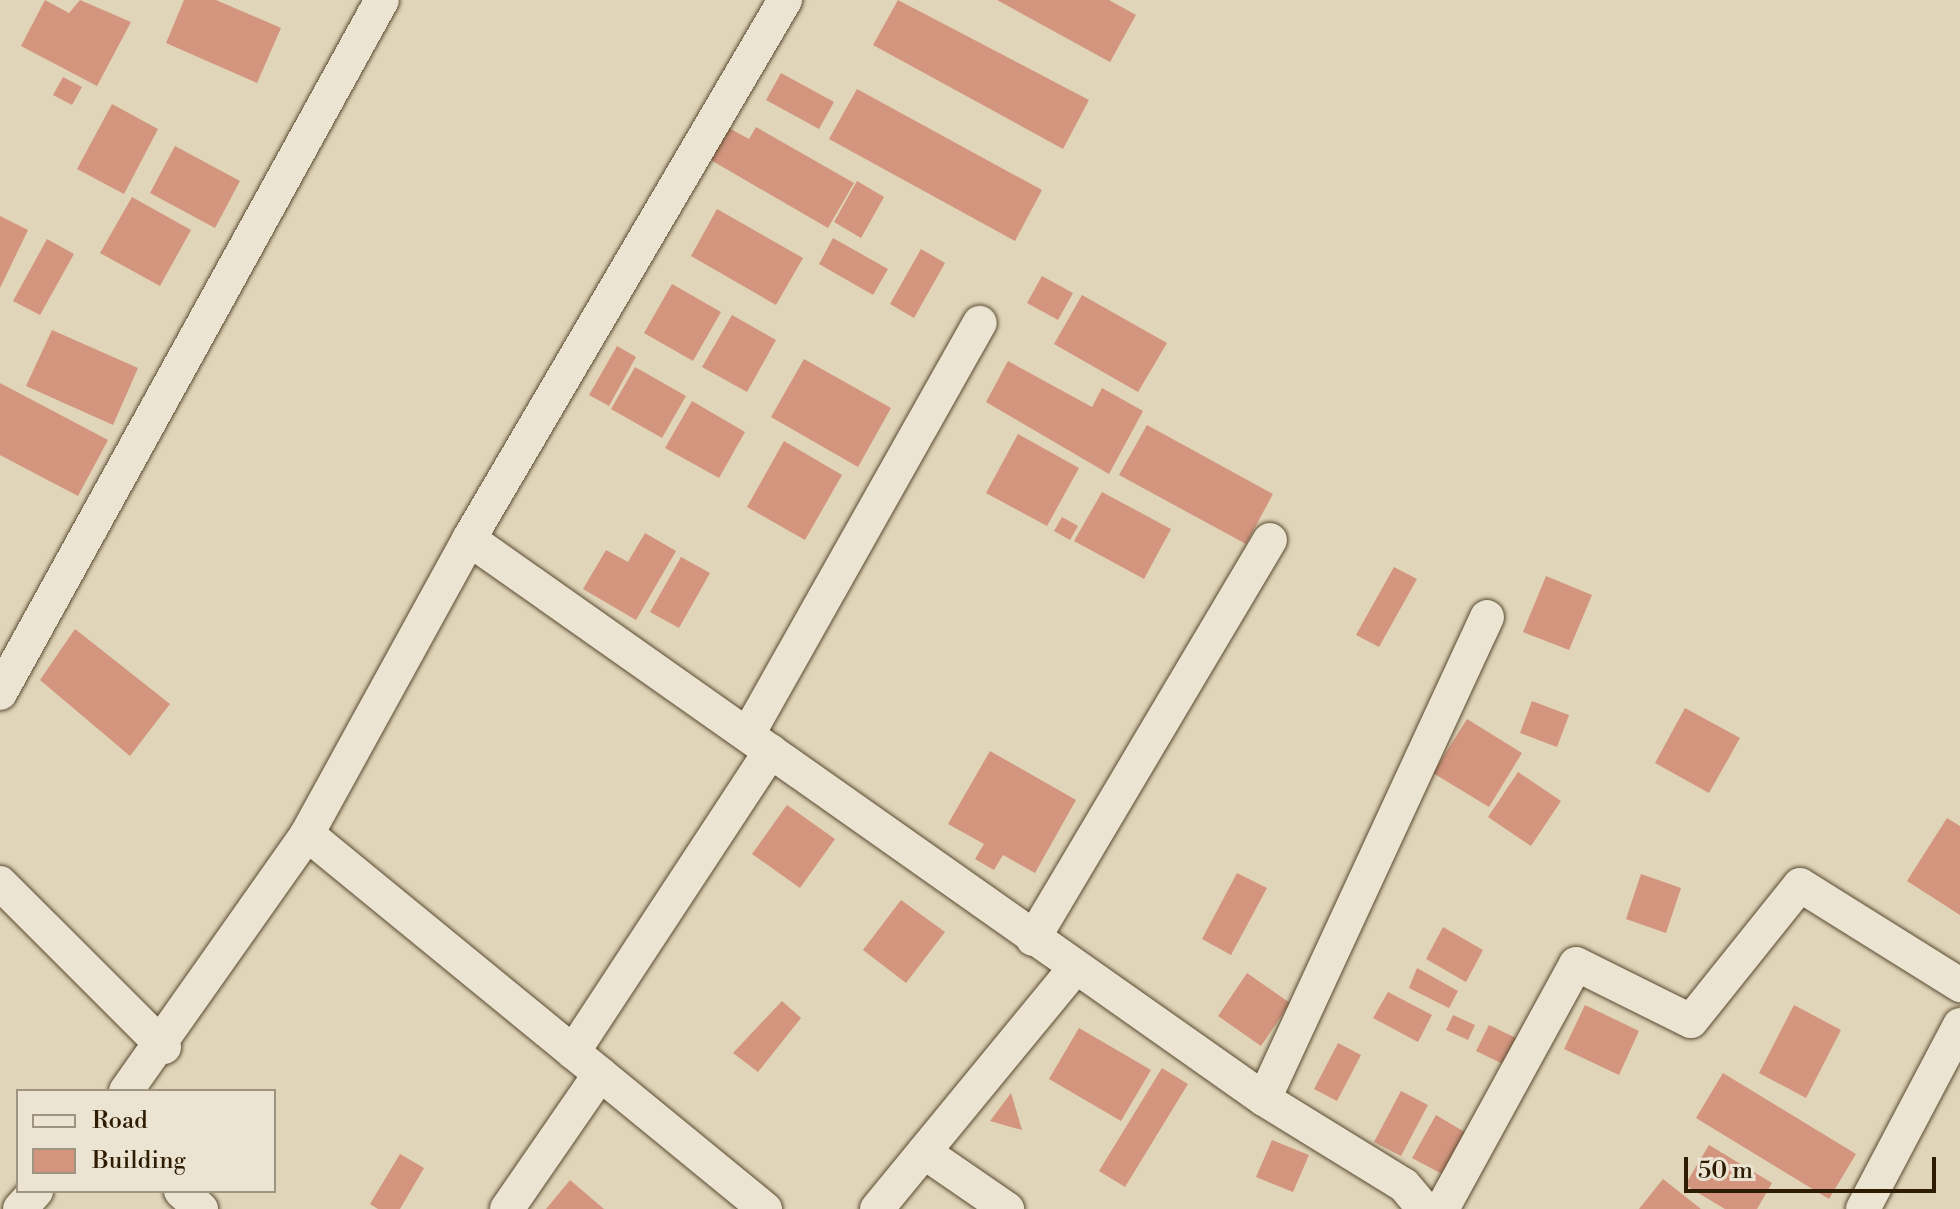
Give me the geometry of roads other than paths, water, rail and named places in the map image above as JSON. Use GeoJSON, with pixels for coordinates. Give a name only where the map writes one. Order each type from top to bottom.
{"type":"FeatureCollection","features":[{"type":"Feature","properties":{"kind":"street"},"geometry":{"type":"LineString","coordinates":[[0,693],[382,0]]}},
{"type":"Feature","properties":{"kind":"street"},"geometry":{"type":"LineString","coordinates":[[128,1089],[164,1047],[307,834],[469,539],[785,0]]}},
{"type":"Feature","properties":{"kind":"street"},"geometry":{"type":"LineString","coordinates":[[573,1052],[759,742],[980,323]]}},
{"type":"Feature","properties":{"kind":"street"},"geometry":{"type":"LineString","coordinates":[[469,539],[1264,1099],[1404,1185],[1424,1209]]}},
{"type":"Feature","properties":{"kind":"street"},"geometry":{"type":"LineString","coordinates":[[1033,939],[1270,540]]}},
{"type":"Feature","properties":{"kind":"street"},"geometry":{"type":"LineString","coordinates":[[1264,1099],[1487,617]]}},
{"type":"Feature","properties":{"kind":"street"},"geometry":{"type":"LineString","coordinates":[[307,834],[765,1209]]}},
{"type":"Feature","properties":{"kind":"street"},"geometry":{"type":"LineString","coordinates":[[0,883],[164,1047]]}},
{"type":"Feature","properties":{"kind":"street"},"geometry":{"type":"LineString","coordinates":[[1442,1209],[1576,964],[1691,1021],[1800,885],[1960,985]]}},
{"type":"Feature","properties":{"kind":"street"},"geometry":{"type":"LineString","coordinates":[[877,1209],[1076,967]]}},
{"type":"Feature","properties":{"kind":"street"},"geometry":{"type":"LineString","coordinates":[[1863,1209],[1960,1025]]}},
{"type":"Feature","properties":{"kind":"street"},"geometry":{"type":"LineString","coordinates":[[507,1209],[600,1074]]}},
{"type":"Feature","properties":{"kind":"street"},"geometry":{"type":"LineString","coordinates":[[924,1152],[1007,1209]]}},
{"type":"Feature","properties":{"kind":"street"},"geometry":{"type":"LineString","coordinates":[[20,1209],[34,1193]]}},
{"type":"Feature","properties":{"kind":"street"},"geometry":{"type":"LineString","coordinates":[[183,1193],[201,1209]]}}]}
